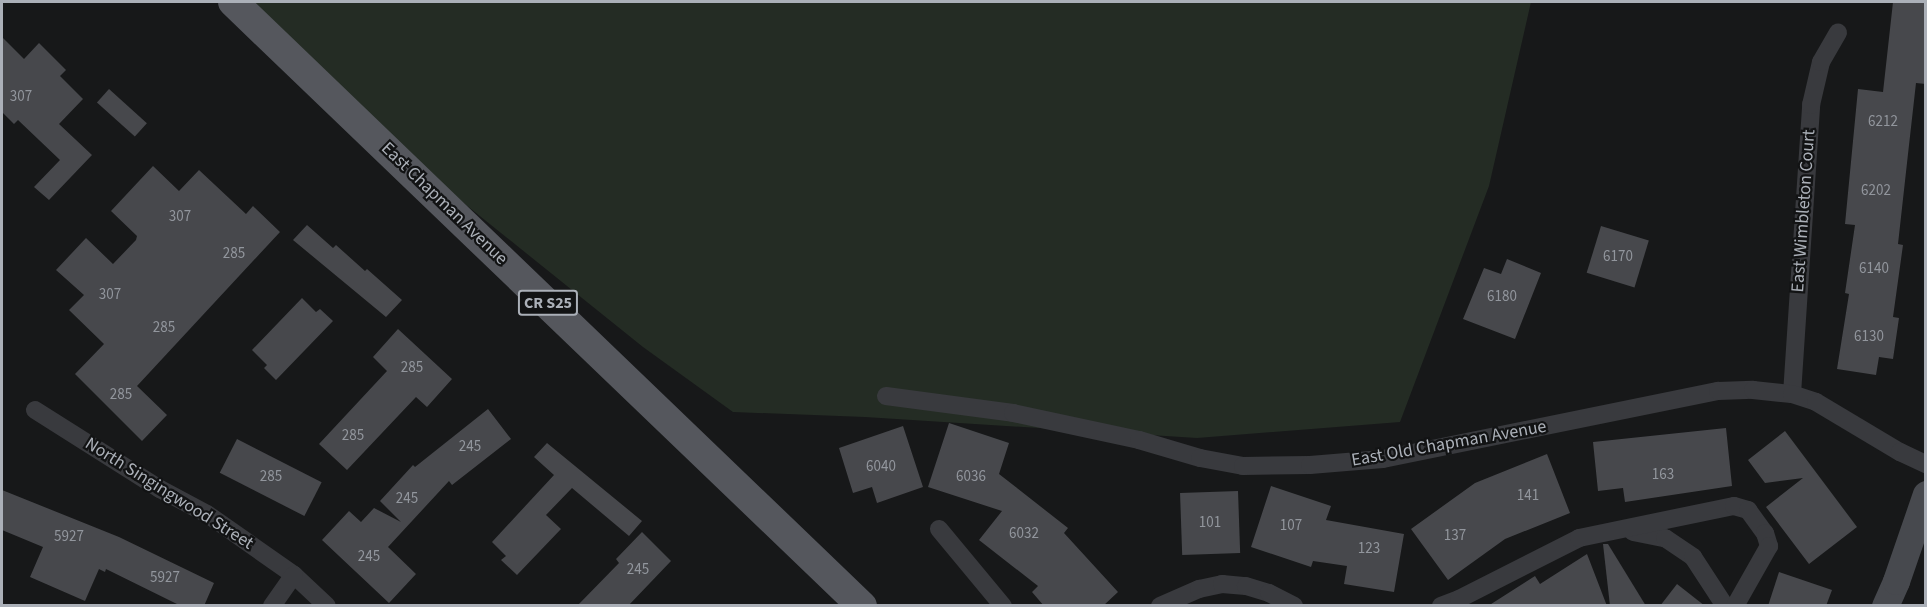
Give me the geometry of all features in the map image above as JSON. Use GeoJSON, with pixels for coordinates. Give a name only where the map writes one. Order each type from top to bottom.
{"type":"FeatureCollection","features":[{"type":"Feature","properties":{"kind":"main road","name":"East Chapman Avenue"},"geometry":{"type":"LineString","coordinates":[[233,2],[862,606]]}},
{"type":"Feature","properties":{"kind":"street","name":"East Wimbleton Court"},"geometry":{"type":"LineString","coordinates":[[1792,394],[1811,105],[1821,62],[1838,33]]}},
{"type":"Feature","properties":{"kind":"street","name":"East Old Chapman Avenue"},"geometry":{"type":"LineString","coordinates":[[886,396],[1013,413],[1139,440],[1200,458],[1254,466],[1310,465],[1383,459],[1718,392],[1753,390],[1792,394],[1816,402],[1900,452],[1926,464]]}},
{"type":"Feature","properties":{"kind":"street","name":"North Singingwood Street"},"geometry":{"type":"LineString","coordinates":[[35,410],[160,489],[207,514],[294,575],[327,606]]}},
{"type":"Feature","properties":{"kind":"street"},"geometry":{"type":"LineString","coordinates":[[1885,606],[1926,494]]}},
{"type":"Feature","properties":{"kind":"street"},"geometry":{"type":"LineString","coordinates":[[1440,606],[1459,599],[1580,538],[1734,506],[1748,510],[1765,533],[1768,546],[1765,556],[1735,606]]}},
{"type":"Feature","properties":{"kind":"street"},"geometry":{"type":"LineString","coordinates":[[939,529],[1003,606]]}},
{"type":"Feature","properties":{"kind":"street"},"geometry":{"type":"LineString","coordinates":[[1625,530],[1665,538],[1693,557],[1725,606]]}},
{"type":"Feature","properties":{"kind":"street"},"geometry":{"type":"LineString","coordinates":[[272,606],[294,575]]}},
{"type":"Feature","properties":{"kind":"street"},"geometry":{"type":"LineString","coordinates":[[1160,606],[1199,589],[1222,584],[1246,586],[1269,593],[1294,606]]}},
{"type":"Feature","properties":{"kind":"shaded area"},"geometry":{"type":"Polygon","coordinates":[[[225,2],[1531,2],[1489,186],[1400,422],[1197,438],[865,417],[733,412],[643,347],[303,74],[225,2]]]}},
{"type":"Feature","properties":{"kind":"building"},"geometry":{"type":"Polygon","coordinates":[[[1893,2],[1926,2],[1926,84],[1916,83],[1898,244],[1903,245],[1893,317],[1899,318],[1893,359],[1879,357],[1876,375],[1837,369],[1849,294],[1845,293],[1855,225],[1845,224],[1858,89],[1883,92],[1893,2]]]}},
{"type":"Feature","properties":{"kind":"building"},"geometry":{"type":"Polygon","coordinates":[[[2,37],[24,59],[39,43],[66,70],[60,76],[83,99],[59,124],[92,155],[49,200],[34,187],[60,160],[18,120],[14,124],[2,112],[2,37]]]}},
{"type":"Feature","properties":{"kind":"building"},"geometry":{"type":"Polygon","coordinates":[[[109,89],[147,123],[135,137],[97,102],[109,89]]]}},
{"type":"Feature","properties":{"kind":"building"},"geometry":{"type":"Polygon","coordinates":[[[153,166],[179,191],[199,170],[246,214],[253,206],[280,232],[137,386],[167,415],[142,441],[75,374],[104,344],[69,310],[84,295],[56,270],[86,238],[113,264],[136,240],[137,236],[111,211],[153,166]]]}},
{"type":"Feature","properties":{"kind":"building"},"geometry":{"type":"Polygon","coordinates":[[[307,225],[333,248],[336,245],[365,271],[367,269],[402,300],[386,317],[293,240],[307,225]]]}},
{"type":"Feature","properties":{"kind":"building"},"geometry":{"type":"Polygon","coordinates":[[[1601,226],[1649,241],[1634,287],[1587,273],[1601,226]]]}},
{"type":"Feature","properties":{"kind":"building"},"geometry":{"type":"Polygon","coordinates":[[[1507,259],[1541,273],[1515,339],[1463,319],[1484,268],[1501,274],[1507,259]]]}},
{"type":"Feature","properties":{"kind":"building"},"geometry":{"type":"Polygon","coordinates":[[[302,298],[316,312],[320,309],[333,321],[276,380],[264,368],[267,365],[252,350],[302,298]]]}},
{"type":"Feature","properties":{"kind":"building"},"geometry":{"type":"Polygon","coordinates":[[[398,329],[452,379],[427,407],[416,397],[347,470],[319,444],[387,371],[373,357],[398,329]]]}},
{"type":"Feature","properties":{"kind":"building"},"geometry":{"type":"Polygon","coordinates":[[[488,409],[511,439],[452,485],[449,481],[388,547],[416,574],[389,603],[322,540],[349,511],[361,522],[374,508],[401,522],[380,501],[413,465],[415,467],[488,409]]]}},
{"type":"Feature","properties":{"kind":"building"},"geometry":{"type":"Polygon","coordinates":[[[949,423],[1009,443],[999,474],[1068,528],[1064,533],[1118,592],[1103,606],[1044,606],[1032,592],[1038,586],[979,540],[1002,511],[928,487],[949,423]]]}},
{"type":"Feature","properties":{"kind":"building"},"geometry":{"type":"Polygon","coordinates":[[[903,426],[923,487],[877,503],[872,487],[853,493],[839,448],[903,426]]]}},
{"type":"Feature","properties":{"kind":"building"},"geometry":{"type":"Polygon","coordinates":[[[1726,428],[1732,486],[1625,502],[1623,488],[1598,491],[1593,442],[1726,428]]]}},
{"type":"Feature","properties":{"kind":"building"},"geometry":{"type":"Polygon","coordinates":[[[1785,431],[1857,527],[1809,564],[1766,507],[1803,478],[1765,483],[1748,460],[1785,431]]]}},
{"type":"Feature","properties":{"kind":"building"},"geometry":{"type":"Polygon","coordinates":[[[237,439],[322,482],[304,516],[220,473],[237,439]]]}},
{"type":"Feature","properties":{"kind":"building"},"geometry":{"type":"Polygon","coordinates":[[[547,443],[642,521],[629,536],[572,488],[546,515],[561,529],[517,575],[501,560],[506,556],[492,542],[554,475],[534,457],[547,443]]]}},
{"type":"Feature","properties":{"kind":"building"},"geometry":{"type":"Polygon","coordinates":[[[1547,454],[1570,513],[1505,539],[1448,580],[1411,529],[1475,483],[1547,454]]]}},
{"type":"Feature","properties":{"kind":"building"},"geometry":{"type":"Polygon","coordinates":[[[1271,486],[1331,506],[1326,520],[1404,534],[1394,592],[1344,584],[1347,566],[1313,561],[1311,567],[1251,547],[1271,486]]]}},
{"type":"Feature","properties":{"kind":"building"},"geometry":{"type":"Polygon","coordinates":[[[2,490],[119,537],[214,583],[204,606],[181,606],[106,569],[105,572],[99,569],[85,601],[30,577],[43,547],[2,530],[2,490]]]}},
{"type":"Feature","properties":{"kind":"building"},"geometry":{"type":"Polygon","coordinates":[[[1238,491],[1240,553],[1182,555],[1180,493],[1238,491]]]}},
{"type":"Feature","properties":{"kind":"building"},"geometry":{"type":"Polygon","coordinates":[[[642,532],[671,561],[628,606],[577,606],[619,563],[616,559],[642,532]]]}},
{"type":"Feature","properties":{"kind":"building"},"geometry":{"type":"Polygon","coordinates":[[[1603,544],[1608,544],[1646,606],[1610,606],[1603,544]]]}},
{"type":"Feature","properties":{"kind":"building"},"geometry":{"type":"Polygon","coordinates":[[[1587,554],[1607,606],[1488,606],[1535,576],[1540,584],[1587,554]]]}},
{"type":"Feature","properties":{"kind":"building"},"geometry":{"type":"Polygon","coordinates":[[[1779,572],[1832,590],[1826,606],[1768,606],[1779,572]]]}},
{"type":"Feature","properties":{"kind":"building"},"geometry":{"type":"Polygon","coordinates":[[[1677,584],[1705,606],[1660,606],[1677,584]]]}}]}
